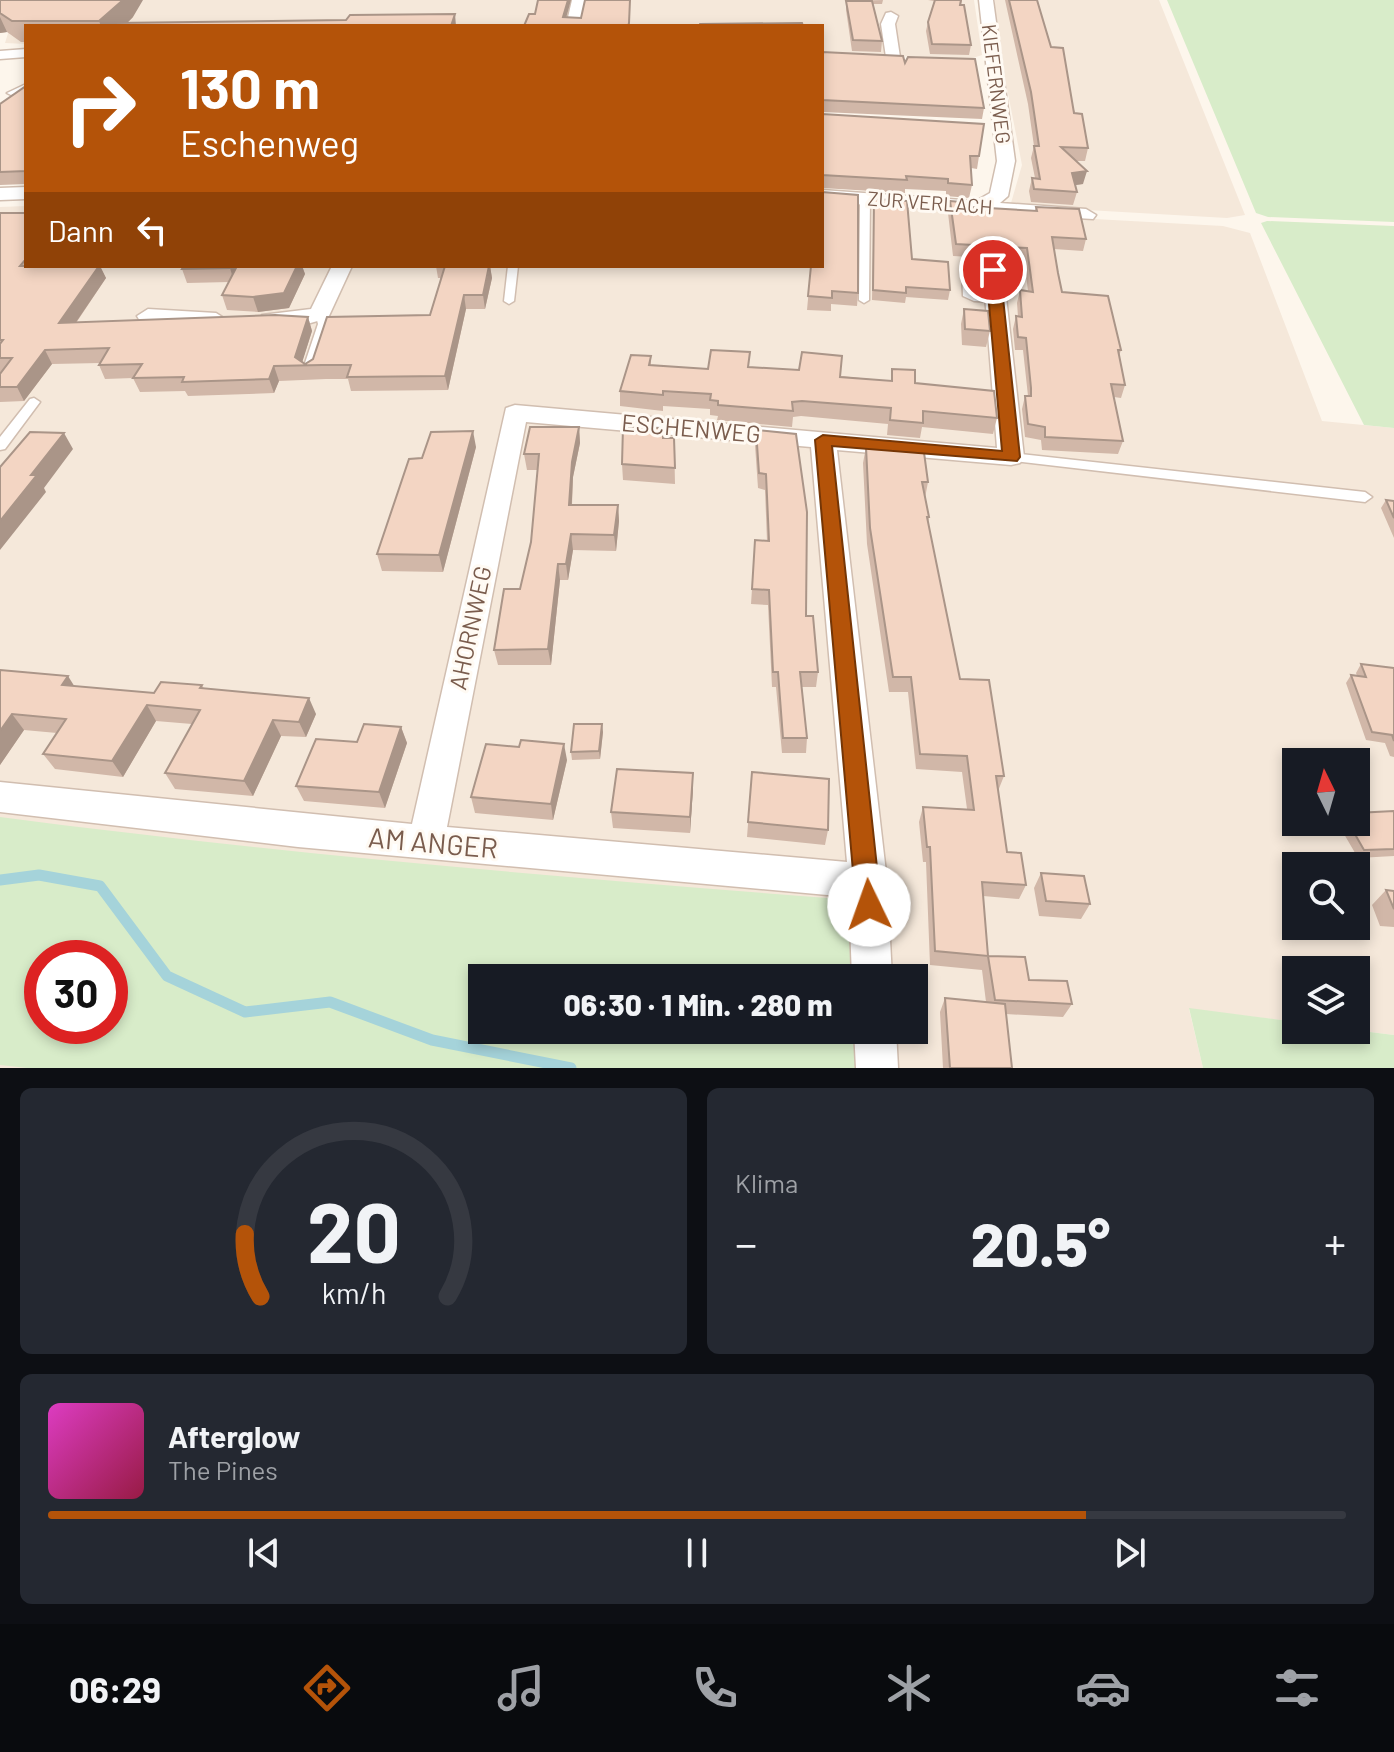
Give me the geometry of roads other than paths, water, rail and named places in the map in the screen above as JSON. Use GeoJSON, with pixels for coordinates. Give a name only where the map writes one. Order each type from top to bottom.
{"type":"FeatureCollection","features":[{"type":"Feature","properties":{"kind":"street"},"geometry":{"type":"LineString","coordinates":[[573,24],[579,0]]}},
{"type":"Feature","properties":{"kind":"street","name":"KIEFERNWEG"},"geometry":{"type":"LineString","coordinates":[[983,205],[999,196],[1006,161],[993,128],[985,63],[986,0]]}},
{"type":"Feature","properties":{"kind":"street"},"geometry":{"type":"LineString","coordinates":[[891,16],[888,24],[893,58]]}},
{"type":"Feature","properties":{"kind":"street"},"geometry":{"type":"LineString","coordinates":[[0,55],[24,53]]}},
{"type":"Feature","properties":{"kind":"street"},"geometry":{"type":"LineString","coordinates":[[0,194],[24,193]]}},
{"type":"Feature","properties":{"kind":"street","name":"ZUR VERLACH"},"geometry":{"type":"LineString","coordinates":[[824,196],[983,205],[1086,215]]}},
{"type":"Feature","properties":{"kind":"street"},"geometry":{"type":"LineString","coordinates":[[148,316],[198,320],[300,319],[320,313],[341,268]]}},
{"type":"Feature","properties":{"kind":"street"},"geometry":{"type":"LineString","coordinates":[[993,270],[1011,457]]}},
{"type":"Feature","properties":{"kind":"street","name":"ESCHENWEG"},"geometry":{"type":"LineString","coordinates":[[515,413],[1011,457]]}},
{"type":"Feature","properties":{"kind":"street","name":"AHORNWEG"},"geometry":{"type":"LineString","coordinates":[[426,843],[515,413]]}},
{"type":"Feature","properties":{"kind":"street"},"geometry":{"type":"LineString","coordinates":[[823,440],[868,881],[871,964]]}},
{"type":"Feature","properties":{"kind":"street","name":"AM ANGER"},"geometry":{"type":"LineString","coordinates":[[0,797],[298,831],[868,881]]}},
{"type":"Feature","properties":{"kind":"street"},"geometry":{"type":"LineString","coordinates":[[876,1044],[877,1068]]}},
{"type":"Feature","properties":{"kind":"lane"},"geometry":{"type":"LineString","coordinates":[[11,93],[24,87]]}},
{"type":"Feature","properties":{"kind":"lane"},"geometry":{"type":"LineString","coordinates":[[864,300],[865,198]]}},
{"type":"Feature","properties":{"kind":"lane"},"geometry":{"type":"LineString","coordinates":[[509,301],[513,268]]}},
{"type":"Feature","properties":{"kind":"lane"},"geometry":{"type":"LineString","coordinates":[[308,372],[324,324],[320,313]]}},
{"type":"Feature","properties":{"kind":"lane"},"geometry":{"type":"LineString","coordinates":[[0,446],[34,402]]}},
{"type":"Feature","properties":{"kind":"lane","name":"ESCHENWEG"},"geometry":{"type":"LineString","coordinates":[[1011,457],[1365,497]]}},
{"type":"Feature","properties":{"kind":"waterway"},"geometry":{"type":"LineString","coordinates":[[0,880],[39,875],[100,886],[167,976],[245,1012],[330,1002],[432,1040],[571,1068]]}}]}
